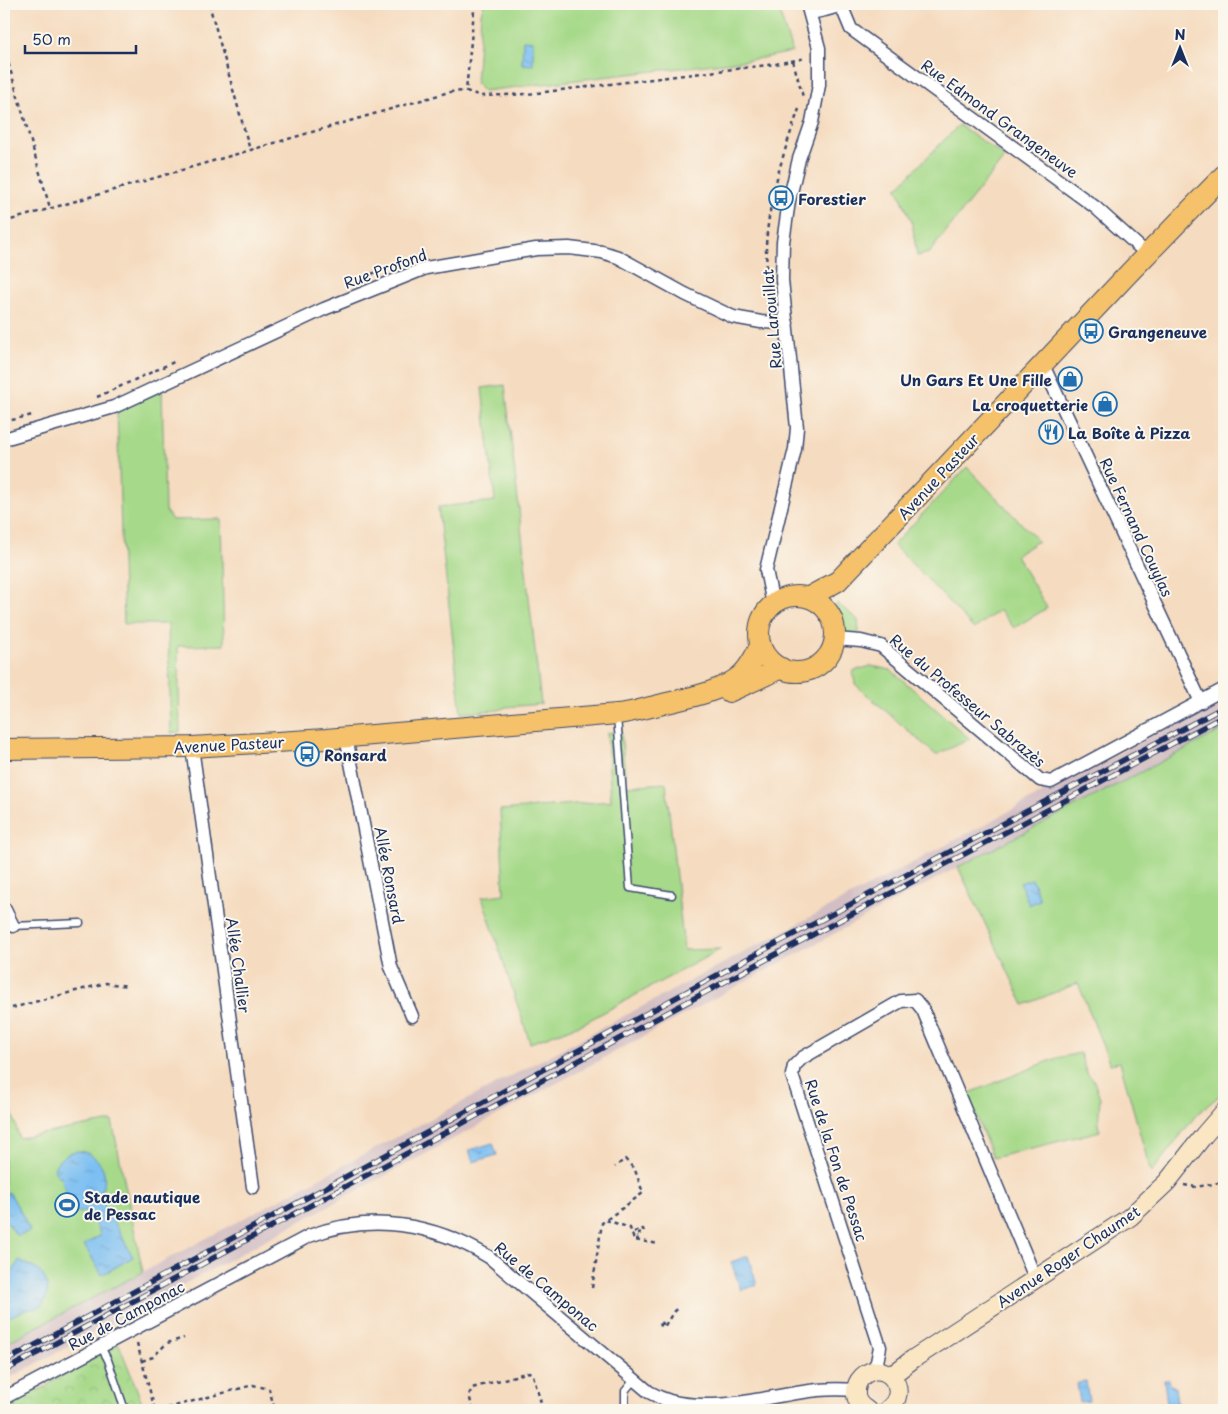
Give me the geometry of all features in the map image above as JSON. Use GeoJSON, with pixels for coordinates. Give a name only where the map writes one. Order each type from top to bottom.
{"type":"FeatureCollection","features":[{"type":"Feature","properties":{"kind":"main road","name":"Avenue Pasteur"},"geometry":{"type":"LineString","coordinates":[[809,597],[838,581],[1224,175]]}},
{"type":"Feature","properties":{"kind":"main road","name":"Avenue Pasteur"},"geometry":{"type":"LineString","coordinates":[[827,610],[838,581]]}},
{"type":"Feature","properties":{"kind":"main road"},"geometry":{"type":"LineString","coordinates":[[796,595],[809,597],[819,602],[827,610],[834,624],[835,639],[831,651],[824,662],[813,669],[801,672],[788,671],[776,666],[760,646],[758,636],[759,625],[764,614],[772,604],[796,595]]}},
{"type":"Feature","properties":{"kind":"main road","name":"Avenue Pasteur"},"geometry":{"type":"LineString","coordinates":[[625,713],[687,699],[729,683],[749,667],[760,646]]}},
{"type":"Feature","properties":{"kind":"main road","name":"Avenue Pasteur"},"geometry":{"type":"LineString","coordinates":[[4,749],[192,747],[346,737],[625,713],[652,715],[689,707],[740,688],[782,668]]}},
{"type":"Feature","properties":{"kind":"street"},"geometry":{"type":"LineString","coordinates":[[808,8],[825,10],[843,4]]}},
{"type":"Feature","properties":{"kind":"street","name":"Rue Edmond Grangeneuve"},"geometry":{"type":"LineString","coordinates":[[843,4],[851,29],[1095,208],[1147,254]]}},
{"type":"Feature","properties":{"kind":"street","name":"Rue Larouillat"},"geometry":{"type":"LineString","coordinates":[[772,604],[766,570],[795,449],[797,428],[782,280],[783,242],[789,201],[799,159],[812,122],[819,85],[819,48],[808,8]]}},
{"type":"Feature","properties":{"kind":"street","name":"Rue Profond"},"geometry":{"type":"LineString","coordinates":[[4,439],[114,407],[324,309],[426,268],[542,248],[569,248],[602,252],[618,257],[685,294],[733,317],[761,322],[787,323]]}},
{"type":"Feature","properties":{"kind":"street","name":"Rue Fernand Couylas"},"geometry":{"type":"LineString","coordinates":[[1043,365],[1201,702]]}},
{"type":"Feature","properties":{"kind":"street","name":"Rue du Professeur Sabrazès"},"geometry":{"type":"LineString","coordinates":[[835,639],[861,641],[881,646],[1040,780],[1051,782],[1201,702]]}},
{"type":"Feature","properties":{"kind":"street"},"geometry":{"type":"LineString","coordinates":[[1201,702],[1224,689]]}},
{"type":"Feature","properties":{"kind":"street","name":"Allée Ronsard"},"geometry":{"type":"LineString","coordinates":[[346,737],[391,967],[412,1016]]}},
{"type":"Feature","properties":{"kind":"street","name":"Allée Challier"},"geometry":{"type":"LineString","coordinates":[[192,747],[253,1187]]}},
{"type":"Feature","properties":{"kind":"street"},"geometry":{"type":"LineString","coordinates":[[4,908],[13,926]]}},
{"type":"Feature","properties":{"kind":"street","name":"Rue de la Fon de Pessac"},"geometry":{"type":"LineString","coordinates":[[871,1372],[880,1347],[792,1074],[794,1066],[802,1058],[901,1001],[915,1000],[923,1010],[1036,1280]]}},
{"type":"Feature","properties":{"kind":"street","name":"Avenue Roger Chaumet"},"geometry":{"type":"LineString","coordinates":[[891,1376],[921,1354],[1130,1217],[1167,1182],[1224,1112]]}},
{"type":"Feature","properties":{"kind":"street","name":"Rue de Camponac"},"geometry":{"type":"LineString","coordinates":[[4,1398],[309,1236],[324,1230],[343,1226],[384,1224],[427,1229],[468,1245],[489,1257],[634,1380],[660,1398],[699,1405],[738,1403],[820,1390],[856,1390]]}},
{"type":"Feature","properties":{"kind":"street"},"geometry":{"type":"LineString","coordinates":[[867,1410],[859,1402],[856,1390],[860,1378],[871,1372],[882,1371],[896,1381],[898,1388],[896,1401],[886,1410]]}},
{"type":"Feature","properties":{"kind":"lane"},"geometry":{"type":"LineString","coordinates":[[625,713],[630,888],[672,895]]}},
{"type":"Feature","properties":{"kind":"lane"},"geometry":{"type":"LineString","coordinates":[[13,926],[80,923]]}},
{"type":"Feature","properties":{"kind":"lane"},"geometry":{"type":"LineString","coordinates":[[101,1347],[108,1360],[125,1410]]}},
{"type":"Feature","properties":{"kind":"lane"},"geometry":{"type":"LineString","coordinates":[[625,1410],[625,1392],[634,1380]]}},
{"type":"Feature","properties":{"kind":"path"},"geometry":{"type":"LineString","coordinates":[[209,4],[250,150]]}},
{"type":"Feature","properties":{"kind":"path"},"geometry":{"type":"LineString","coordinates":[[466,91],[476,4]]}},
{"type":"Feature","properties":{"kind":"path"},"geometry":{"type":"LineString","coordinates":[[4,48],[50,208]]}},
{"type":"Feature","properties":{"kind":"path"},"geometry":{"type":"LineString","coordinates":[[4,222],[449,92],[466,91],[481,96],[528,94],[766,66],[819,55]]}},
{"type":"Feature","properties":{"kind":"path"},"geometry":{"type":"LineString","coordinates":[[792,61],[803,99]]}},
{"type":"Feature","properties":{"kind":"path"},"geometry":{"type":"LineString","coordinates":[[768,310],[766,245],[774,189],[788,137],[800,106]]}},
{"type":"Feature","properties":{"kind":"path"},"geometry":{"type":"LineString","coordinates":[[356,280],[392,266]]}},
{"type":"Feature","properties":{"kind":"path"},"geometry":{"type":"LineString","coordinates":[[94,398],[184,358]]}},
{"type":"Feature","properties":{"kind":"path"},"geometry":{"type":"LineString","coordinates":[[4,422],[40,414]]}},
{"type":"Feature","properties":{"kind":"path"},"geometry":{"type":"LineString","coordinates":[[4,1008],[12,1008],[106,983],[128,986]]}},
{"type":"Feature","properties":{"kind":"path"},"geometry":{"type":"LineString","coordinates":[[592,1288],[602,1222],[643,1193],[635,1170],[625,1160],[615,1167]]}},
{"type":"Feature","properties":{"kind":"path"},"geometry":{"type":"LineString","coordinates":[[1167,1182],[1196,1187],[1224,1182]]}},
{"type":"Feature","properties":{"kind":"path"},"geometry":{"type":"LineString","coordinates":[[606,1220],[630,1228],[634,1240],[659,1244]]}},
{"type":"Feature","properties":{"kind":"path"},"geometry":{"type":"LineString","coordinates":[[634,1232],[643,1229],[644,1232],[636,1235],[638,1240]]}},
{"type":"Feature","properties":{"kind":"path"},"geometry":{"type":"LineString","coordinates":[[664,1324],[660,1322],[658,1324],[664,1327],[678,1308]]}},
{"type":"Feature","properties":{"kind":"path"},"geometry":{"type":"LineString","coordinates":[[142,1361],[153,1358],[167,1343],[184,1338]]}},
{"type":"Feature","properties":{"kind":"path"},"geometry":{"type":"LineString","coordinates":[[136,1340],[155,1410]]}},
{"type":"Feature","properties":{"kind":"path"},"geometry":{"type":"LineString","coordinates":[[473,1410],[469,1395],[472,1388],[529,1372],[533,1375],[543,1410]]}},
{"type":"Feature","properties":{"kind":"path"},"geometry":{"type":"LineString","coordinates":[[160,1410],[253,1385],[269,1389],[275,1410]]}},
{"type":"Feature","properties":{"kind":"shaded area"},"geometry":{"type":"Polygon","coordinates":[[[1224,697],[1224,729],[958,867],[4,1381],[4,1344],[143,1272],[1224,697]]]}},
{"type":"Feature","properties":{"kind":"green space"},"geometry":{"type":"Polygon","coordinates":[[[484,4],[777,4],[792,52],[757,59],[483,91],[476,83],[481,14],[484,4]]]}},
{"type":"Feature","properties":{"kind":"green space"},"geometry":{"type":"Polygon","coordinates":[[[959,125],[1005,157],[929,253],[917,256],[912,222],[897,188],[959,125]]]}},
{"type":"Feature","properties":{"kind":"green space"},"geometry":{"type":"Polygon","coordinates":[[[505,385],[541,704],[461,713],[438,507],[495,501],[482,388],[505,385]]]}},
{"type":"Feature","properties":{"kind":"green space"},"geometry":{"type":"Polygon","coordinates":[[[162,388],[165,510],[172,520],[221,519],[224,645],[178,646],[180,732],[171,733],[168,624],[124,624],[117,409],[162,388]]]}},
{"type":"Feature","properties":{"kind":"green space"},"geometry":{"type":"Polygon","coordinates":[[[967,467],[1038,541],[1016,555],[1047,608],[1014,628],[1000,610],[974,629],[893,545],[967,467]]]}},
{"type":"Feature","properties":{"kind":"green space"},"geometry":{"type":"Polygon","coordinates":[[[837,603],[858,620],[859,632],[854,635],[842,630],[837,603]]]}},
{"type":"Feature","properties":{"kind":"green space"},"geometry":{"type":"Polygon","coordinates":[[[871,666],[891,670],[970,739],[936,755],[855,684],[853,671],[871,666]]]}},
{"type":"Feature","properties":{"kind":"green space"},"geometry":{"type":"Polygon","coordinates":[[[1224,729],[1224,1092],[1197,1114],[1151,1173],[1120,1062],[1110,1064],[1078,983],[1024,1005],[958,867],[1224,729]]]}},
{"type":"Feature","properties":{"kind":"green space"},"geometry":{"type":"Polygon","coordinates":[[[621,731],[626,786],[666,783],[684,950],[721,949],[582,1024],[530,1043],[482,897],[504,894],[500,810],[611,801],[607,733],[621,731]]]}},
{"type":"Feature","properties":{"kind":"green space"},"geometry":{"type":"Polygon","coordinates":[[[1080,1053],[1086,1072],[1094,1081],[1100,1099],[1098,1125],[1100,1131],[993,1158],[967,1094],[1057,1058],[1080,1053]]]}},
{"type":"Feature","properties":{"kind":"green space","name":"Stade nautique de Pessac"},"geometry":{"type":"Polygon","coordinates":[[[9,1100],[19,1138],[112,1121],[143,1272],[4,1344],[4,1101],[9,1100]]]}},
{"type":"Feature","properties":{"kind":"green space"},"geometry":{"type":"Polygon","coordinates":[[[119,1344],[145,1410],[4,1410],[4,1405],[26,1393],[46,1387],[53,1380],[119,1344]]]}},
{"type":"Feature","properties":{"kind":"water"},"geometry":{"type":"Polygon","coordinates":[[[523,40],[533,41],[533,65],[522,64],[523,40]]]}},
{"type":"Feature","properties":{"kind":"water"},"geometry":{"type":"Polygon","coordinates":[[[1032,879],[1040,900],[1029,905],[1020,883],[1032,879]]]}},
{"type":"Feature","properties":{"kind":"water"},"geometry":{"type":"Polygon","coordinates":[[[493,1143],[497,1155],[473,1162],[469,1150],[493,1143]]]}},
{"type":"Feature","properties":{"kind":"water"},"geometry":{"type":"Polygon","coordinates":[[[76,1151],[93,1157],[104,1171],[104,1184],[100,1196],[133,1257],[102,1275],[84,1245],[101,1235],[87,1210],[79,1213],[77,1211],[63,1185],[62,1178],[55,1170],[55,1166],[62,1158],[76,1151]]]}},
{"type":"Feature","properties":{"kind":"water"},"geometry":{"type":"Polygon","coordinates":[[[4,1193],[10,1193],[30,1231],[17,1236],[5,1219],[4,1193]]]}},
{"type":"Feature","properties":{"kind":"water"},"geometry":{"type":"Polygon","coordinates":[[[748,1256],[757,1285],[741,1290],[731,1262],[748,1256]]]}},
{"type":"Feature","properties":{"kind":"water"},"geometry":{"type":"Polygon","coordinates":[[[19,1260],[40,1272],[46,1281],[47,1297],[44,1303],[36,1309],[24,1310],[4,1319],[4,1281],[10,1277],[19,1260]]]}},
{"type":"Feature","properties":{"kind":"water"},"geometry":{"type":"Polygon","coordinates":[[[1169,1379],[1170,1384],[1175,1387],[1177,1403],[1167,1404],[1164,1380],[1169,1379]]]}},
{"type":"Feature","properties":{"kind":"water"},"geometry":{"type":"Polygon","coordinates":[[[1086,1381],[1089,1401],[1080,1402],[1077,1383],[1086,1381]]]}},
{"type":"Feature","properties":{"kind":"railway"},"geometry":{"type":"LineString","coordinates":[[4,1362],[747,959],[1224,707]]}},
{"type":"Feature","properties":{"kind":"railway"},"geometry":{"type":"LineString","coordinates":[[4,1371],[752,967],[1224,716]]}},
{"type":"Feature","properties":{"kind":"place","name":"Forestier"},"geometry":{"type":"Point","coordinates":[781,198]}},
{"type":"Feature","properties":{"kind":"place","name":"Grangeneuve"},"geometry":{"type":"Point","coordinates":[1091,331]}},
{"type":"Feature","properties":{"kind":"place","name":"Un Gars Et Une Fille"},"geometry":{"type":"Point","coordinates":[1070,379]}},
{"type":"Feature","properties":{"kind":"place","name":"La croquetterie"},"geometry":{"type":"Point","coordinates":[1105,404]}},
{"type":"Feature","properties":{"kind":"place","name":"La Boîte à Pizza"},"geometry":{"type":"Point","coordinates":[1051,432]}},
{"type":"Feature","properties":{"kind":"place","name":"Ronsard"},"geometry":{"type":"Point","coordinates":[307,754]}},
{"type":"Feature","properties":{"kind":"place","name":"Stade nautique de Pessac"},"geometry":{"type":"Point","coordinates":[67,1205]}}]}
